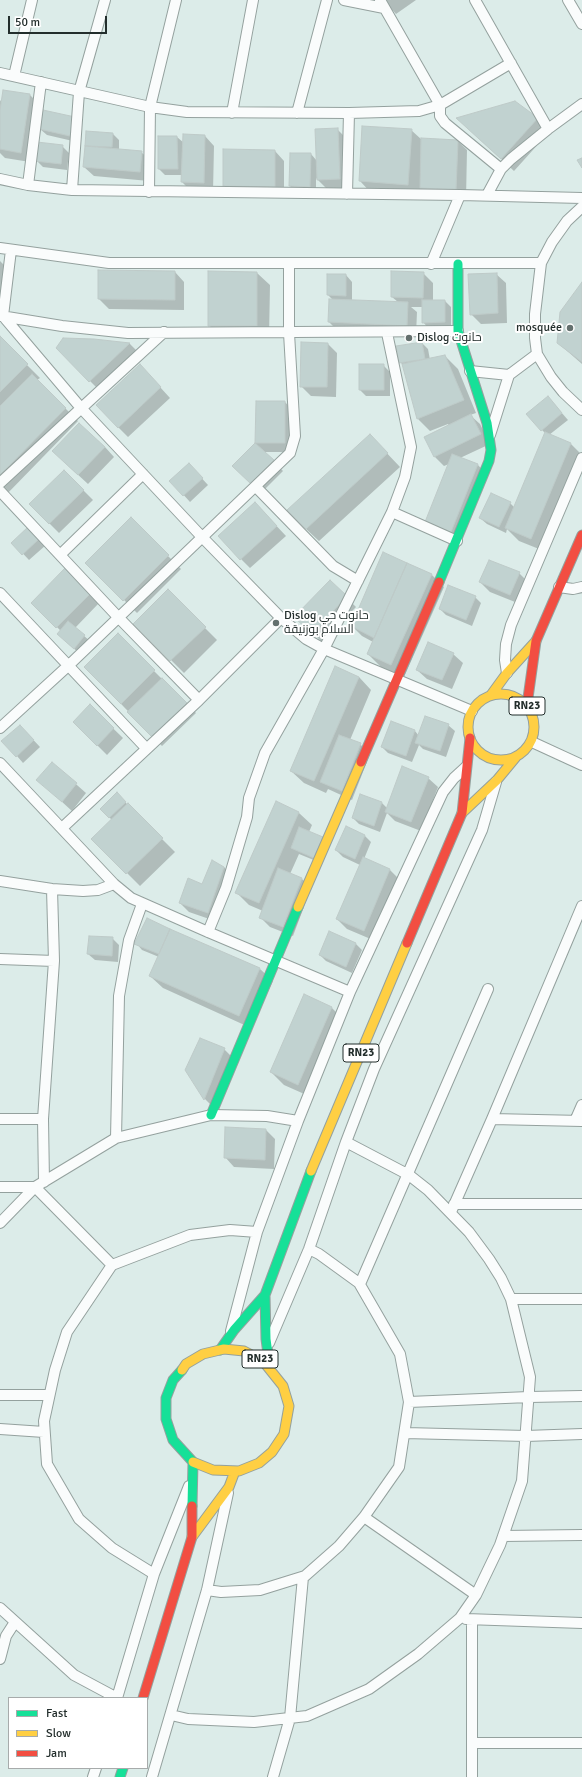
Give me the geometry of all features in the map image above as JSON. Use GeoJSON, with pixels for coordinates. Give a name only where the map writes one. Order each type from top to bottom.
{"type":"FeatureCollection","features":[{"type":"Feature","properties":{"kind":"main road"},"geometry":{"type":"LineString","coordinates":[[211,1115],[275,960],[357,773],[395,679],[457,541],[489,462],[491,450],[490,437],[458,332],[458,264]]}},
{"type":"Feature","properties":{"kind":"main road","name":"RN23"},"geometry":{"type":"LineString","coordinates":[[527,705],[536,641],[582,535]]}},
{"type":"Feature","properties":{"kind":"main road","name":"RN23"},"geometry":{"type":"LineString","coordinates":[[491,695],[536,641]]}},
{"type":"Feature","properties":{"kind":"main road","name":"RN23"},"geometry":{"type":"LineString","coordinates":[[220,1350],[229,1336],[265,1295],[314,1163],[462,813],[470,738],[468,725],[472,711],[480,701],[491,695],[501,693],[520,699],[527,705],[535,723],[532,742],[497,780],[462,813]]}},
{"type":"Feature","properties":{"kind":"main road"},"geometry":{"type":"LineString","coordinates":[[470,738],[475,748],[494,760],[516,758]]}},
{"type":"Feature","properties":{"kind":"main road","name":"RN23"},"geometry":{"type":"LineString","coordinates":[[265,1295],[267,1347],[270,1369]]}},
{"type":"Feature","properties":{"kind":"main road","name":"RN23"},"geometry":{"type":"LineString","coordinates":[[220,1350],[244,1351],[263,1361],[270,1369],[283,1386],[288,1406],[284,1434],[272,1452],[259,1463],[235,1471],[213,1470],[193,1462],[173,1440],[166,1420],[166,1398],[173,1380],[186,1364],[203,1354],[220,1350]]}},
{"type":"Feature","properties":{"kind":"main road"},"geometry":{"type":"LineString","coordinates":[[143,1697],[192,1537],[193,1462]]}},
{"type":"Feature","properties":{"kind":"main road"},"geometry":{"type":"LineString","coordinates":[[192,1537],[229,1488],[235,1471]]}},
{"type":"Feature","properties":{"kind":"street"},"geometry":{"type":"LineString","coordinates":[[14,76],[32,0]]}},
{"type":"Feature","properties":{"kind":"street"},"geometry":{"type":"LineString","coordinates":[[72,190],[79,92],[105,0]]}},
{"type":"Feature","properties":{"kind":"street"},"geometry":{"type":"LineString","coordinates":[[150,192],[150,107],[176,0]]}},
{"type":"Feature","properties":{"kind":"street"},"geometry":{"type":"LineString","coordinates":[[232,113],[253,0]]}},
{"type":"Feature","properties":{"kind":"street"},"geometry":{"type":"LineString","coordinates":[[297,113],[326,0]]}},
{"type":"Feature","properties":{"kind":"street"},"geometry":{"type":"LineString","coordinates":[[344,0],[382,4],[440,105],[440,116],[445,123],[501,169]]}},
{"type":"Feature","properties":{"kind":"street"},"geometry":{"type":"LineString","coordinates":[[475,0],[548,129]]}},
{"type":"Feature","properties":{"kind":"street"},"geometry":{"type":"LineString","coordinates":[[568,0],[582,24]]}},
{"type":"Feature","properties":{"kind":"street"},"geometry":{"type":"LineString","coordinates":[[0,73],[150,107],[187,112],[349,113],[419,111],[440,105],[511,63]]}},
{"type":"Feature","properties":{"kind":"street"},"geometry":{"type":"LineString","coordinates":[[28,185],[41,82]]}},
{"type":"Feature","properties":{"kind":"street"},"geometry":{"type":"LineString","coordinates":[[487,195],[501,169],[548,129],[582,104]]}},
{"type":"Feature","properties":{"kind":"street"},"geometry":{"type":"LineString","coordinates":[[347,194],[349,113]]}},
{"type":"Feature","properties":{"kind":"street"},"geometry":{"type":"LineString","coordinates":[[0,180],[72,190],[487,195],[582,198]]}},
{"type":"Feature","properties":{"kind":"street"},"geometry":{"type":"LineString","coordinates":[[431,264],[460,195]]}},
{"type":"Feature","properties":{"kind":"street"},"geometry":{"type":"LineString","coordinates":[[582,207],[567,221],[556,236],[541,263],[535,314],[537,354],[563,392],[582,410]]}},
{"type":"Feature","properties":{"kind":"street"},"geometry":{"type":"LineString","coordinates":[[0,248],[108,263],[541,263]]}},
{"type":"Feature","properties":{"kind":"street"},"geometry":{"type":"LineString","coordinates":[[11,250],[2,316],[80,408],[281,618],[306,639],[324,649],[472,711]]}},
{"type":"Feature","properties":{"kind":"street"},"geometry":{"type":"LineString","coordinates":[[0,728],[69,665],[202,537],[286,459],[293,445],[295,436],[289,332],[289,263]]}},
{"type":"Feature","properties":{"kind":"street"},"geometry":{"type":"LineString","coordinates":[[2,316],[62,326],[128,333],[458,332]]}},
{"type":"Feature","properties":{"kind":"street"},"geometry":{"type":"LineString","coordinates":[[0,483],[164,332]]}},
{"type":"Feature","properties":{"kind":"street"},"geometry":{"type":"LineString","coordinates":[[208,932],[226,888],[247,817],[249,798],[265,753],[324,649],[392,512],[405,476],[411,448],[387,333]]}},
{"type":"Feature","properties":{"kind":"street"},"geometry":{"type":"LineString","coordinates":[[490,437],[509,375],[537,354]]}},
{"type":"Feature","properties":{"kind":"street"},"geometry":{"type":"LineString","coordinates":[[470,371],[509,375]]}},
{"type":"Feature","properties":{"kind":"street"},"geometry":{"type":"LineString","coordinates":[[508,673],[505,660],[506,644],[511,625],[582,458]]}},
{"type":"Feature","properties":{"kind":"street"},"geometry":{"type":"LineString","coordinates":[[60,555],[143,474]]}},
{"type":"Feature","properties":{"kind":"street"},"geometry":{"type":"LineString","coordinates":[[256,487],[325,559],[333,566],[358,581]]}},
{"type":"Feature","properties":{"kind":"street"},"geometry":{"type":"LineString","coordinates":[[0,491],[118,618],[199,700]]}},
{"type":"Feature","properties":{"kind":"street"},"geometry":{"type":"LineString","coordinates":[[392,512],[457,541]]}},
{"type":"Feature","properties":{"kind":"street"},"geometry":{"type":"LineString","coordinates":[[559,587],[573,589],[582,587]]}},
{"type":"Feature","properties":{"kind":"street"},"geometry":{"type":"LineString","coordinates":[[0,593],[146,748]]}},
{"type":"Feature","properties":{"kind":"street"},"geometry":{"type":"LineString","coordinates":[[62,828],[199,700],[281,618]]}},
{"type":"Feature","properties":{"kind":"street"},"geometry":{"type":"LineString","coordinates":[[532,742],[582,765]]}},
{"type":"Feature","properties":{"kind":"street"},"geometry":{"type":"LineString","coordinates":[[0,763],[122,892],[142,904],[350,992]]}},
{"type":"Feature","properties":{"kind":"street"},"geometry":{"type":"LineString","coordinates":[[229,1336],[257,1232],[298,1121],[350,992],[443,792],[454,778],[466,767]]}},
{"type":"Feature","properties":{"kind":"street"},"geometry":{"type":"LineString","coordinates":[[267,1347],[309,1249],[346,1142],[374,1069],[482,830],[497,780]]}},
{"type":"Feature","properties":{"kind":"street"},"geometry":{"type":"LineString","coordinates":[[0,881],[52,889],[83,891],[98,890],[114,884]]}},
{"type":"Feature","properties":{"kind":"street"},"geometry":{"type":"LineString","coordinates":[[52,889],[54,961],[39,1184],[112,1265]]}},
{"type":"Feature","properties":{"kind":"street"},"geometry":{"type":"LineString","coordinates":[[116,1138],[119,996],[129,940],[142,904]]}},
{"type":"Feature","properties":{"kind":"street"},"geometry":{"type":"LineString","coordinates":[[452,1208],[492,1119],[582,906]]}},
{"type":"Feature","properties":{"kind":"street"},"geometry":{"type":"LineString","coordinates":[[0,959],[54,961]]}},
{"type":"Feature","properties":{"kind":"street"},"geometry":{"type":"LineString","coordinates":[[360,1284],[409,1175],[488,989]]}},
{"type":"Feature","properties":{"kind":"street"},"geometry":{"type":"LineString","coordinates":[[492,1119],[579,1121],[582,1105]]}},
{"type":"Feature","properties":{"kind":"street"},"geometry":{"type":"LineString","coordinates":[[0,1223],[39,1184],[116,1138],[211,1115],[267,1116],[298,1121]]}},
{"type":"Feature","properties":{"kind":"street"},"geometry":{"type":"LineString","coordinates":[[0,1119],[43,1119]]}},
{"type":"Feature","properties":{"kind":"street"},"geometry":{"type":"LineString","coordinates":[[171,1715],[188,1719],[254,1722],[307,1716],[370,1689],[418,1654],[460,1618],[476,1595],[503,1536],[522,1481],[530,1378],[511,1299],[501,1278],[452,1208],[409,1175],[346,1142]]}},
{"type":"Feature","properties":{"kind":"street"},"geometry":{"type":"LineString","coordinates":[[0,1187],[39,1184]]}},
{"type":"Feature","properties":{"kind":"street"},"geometry":{"type":"LineString","coordinates":[[452,1208],[582,1204]]}},
{"type":"Feature","properties":{"kind":"street"},"geometry":{"type":"LineString","coordinates":[[154,1574],[112,1548],[79,1519],[46,1464],[44,1421],[49,1395],[67,1332],[112,1265],[190,1235],[230,1230],[257,1232]]}},
{"type":"Feature","properties":{"kind":"street"},"geometry":{"type":"LineString","coordinates":[[207,1590],[221,1592],[260,1590],[302,1577],[339,1546],[364,1518],[399,1467],[409,1402],[400,1354],[360,1284],[320,1254],[309,1249]]}},
{"type":"Feature","properties":{"kind":"street"},"geometry":{"type":"LineString","coordinates":[[511,1299],[582,1298]]}},
{"type":"Feature","properties":{"kind":"street"},"geometry":{"type":"LineString","coordinates":[[0,1395],[49,1395]]}},
{"type":"Feature","properties":{"kind":"street"},"geometry":{"type":"LineString","coordinates":[[409,1402],[529,1396],[582,1396]]}},
{"type":"Feature","properties":{"kind":"street"},"geometry":{"type":"LineString","coordinates":[[0,1429],[44,1432]]}},
{"type":"Feature","properties":{"kind":"street"},"geometry":{"type":"LineString","coordinates":[[405,1433],[526,1436],[582,1434]]}},
{"type":"Feature","properties":{"kind":"street"},"geometry":{"type":"LineString","coordinates":[[117,1697],[154,1574],[192,1479]]}},
{"type":"Feature","properties":{"kind":"street"},"geometry":{"type":"LineString","coordinates":[[152,1777],[207,1590],[229,1488]]}},
{"type":"Feature","properties":{"kind":"street"},"geometry":{"type":"LineString","coordinates":[[364,1518],[476,1595]]}},
{"type":"Feature","properties":{"kind":"street"},"geometry":{"type":"LineString","coordinates":[[503,1536],[582,1535]]}},
{"type":"Feature","properties":{"kind":"street"},"geometry":{"type":"LineString","coordinates":[[273,1777],[290,1718],[302,1577]]}},
{"type":"Feature","properties":{"kind":"street"},"geometry":{"type":"LineString","coordinates":[[0,1608],[74,1675],[115,1697]]}},
{"type":"Feature","properties":{"kind":"street"},"geometry":{"type":"LineString","coordinates":[[460,1618],[472,1620],[582,1623]]}},
{"type":"Feature","properties":{"kind":"street"},"geometry":{"type":"LineString","coordinates":[[472,1620],[472,1777]]}},
{"type":"Feature","properties":{"kind":"street"},"geometry":{"type":"LineString","coordinates":[[0,1659],[3,1635],[15,1622]]}},
{"type":"Feature","properties":{"kind":"street"},"geometry":{"type":"LineString","coordinates":[[472,1743],[582,1743]]}},
{"type":"Feature","properties":{"kind":"building"},"geometry":{"type":"Polygon","coordinates":[[[3,90],[30,94],[21,153],[0,149],[0,110],[3,90]]]}},
{"type":"Feature","properties":{"kind":"building"},"geometry":{"type":"Polygon","coordinates":[[[515,101],[538,118],[501,159],[456,118],[515,101]]]}},
{"type":"Feature","properties":{"kind":"building"},"geometry":{"type":"Polygon","coordinates":[[[43,110],[75,117],[70,136],[39,129],[43,110]]]}},
{"type":"Feature","properties":{"kind":"building"},"geometry":{"type":"Polygon","coordinates":[[[362,126],[412,129],[408,185],[359,181],[362,126]]]}},
{"type":"Feature","properties":{"kind":"building"},"geometry":{"type":"Polygon","coordinates":[[[338,128],[340,179],[317,180],[315,129],[338,128]]]}},
{"type":"Feature","properties":{"kind":"building"},"geometry":{"type":"Polygon","coordinates":[[[86,131],[113,133],[112,147],[85,146],[86,131]]]}},
{"type":"Feature","properties":{"kind":"building"},"geometry":{"type":"Polygon","coordinates":[[[183,134],[205,135],[204,183],[181,182],[183,134]]]}},
{"type":"Feature","properties":{"kind":"building"},"geometry":{"type":"Polygon","coordinates":[[[158,136],[177,136],[178,169],[158,169],[158,136]]]}},
{"type":"Feature","properties":{"kind":"building"},"geometry":{"type":"Polygon","coordinates":[[[421,138],[458,140],[456,190],[420,188],[421,138]]]}},
{"type":"Feature","properties":{"kind":"building"},"geometry":{"type":"Polygon","coordinates":[[[37,142],[63,145],[61,164],[35,161],[37,142]]]}},
{"type":"Feature","properties":{"kind":"building"},"geometry":{"type":"Polygon","coordinates":[[[85,146],[142,151],[140,172],[83,167],[85,146]]]}},
{"type":"Feature","properties":{"kind":"building"},"geometry":{"type":"Polygon","coordinates":[[[223,149],[275,150],[275,187],[223,186],[223,149]]]}},
{"type":"Feature","properties":{"kind":"building"},"geometry":{"type":"Polygon","coordinates":[[[290,153],[311,153],[310,187],[289,186],[290,153]]]}},
{"type":"Feature","properties":{"kind":"building"},"geometry":{"type":"Polygon","coordinates":[[[582,158],[582,168],[577,160],[582,158]]]}},
{"type":"Feature","properties":{"kind":"building"},"geometry":{"type":"Polygon","coordinates":[[[98,270],[175,271],[175,300],[98,299],[98,270]]]}},
{"type":"Feature","properties":{"kind":"building"},"geometry":{"type":"Polygon","coordinates":[[[208,271],[257,272],[257,326],[208,326],[208,271]]]}},
{"type":"Feature","properties":{"kind":"building"},"geometry":{"type":"Polygon","coordinates":[[[391,271],[424,272],[423,298],[391,297],[391,271]]]}},
{"type":"Feature","properties":{"kind":"building"},"geometry":{"type":"Polygon","coordinates":[[[497,273],[498,313],[470,315],[468,274],[497,273]]]}},
{"type":"Feature","properties":{"kind":"building"},"geometry":{"type":"Polygon","coordinates":[[[327,274],[346,274],[346,296],[327,295],[327,274]]]}},
{"type":"Feature","properties":{"kind":"building","name":"mosquée"},"geometry":{"type":"Polygon","coordinates":[[[582,282],[582,362],[557,343],[560,312],[582,282]]]}},
{"type":"Feature","properties":{"kind":"building"},"geometry":{"type":"Polygon","coordinates":[[[329,299],[408,302],[407,326],[328,322],[329,299]]]}},
{"type":"Feature","properties":{"kind":"building"},"geometry":{"type":"Polygon","coordinates":[[[422,300],[445,300],[445,322],[422,323],[422,300]]]}},
{"type":"Feature","properties":{"kind":"building"},"geometry":{"type":"Polygon","coordinates":[[[0,336],[28,364],[0,392],[0,336]]]}},
{"type":"Feature","properties":{"kind":"building"},"geometry":{"type":"Polygon","coordinates":[[[63,338],[94,339],[130,343],[89,382],[56,348],[63,338]]]}},
{"type":"Feature","properties":{"kind":"building"},"geometry":{"type":"Polygon","coordinates":[[[301,342],[328,343],[327,387],[300,387],[301,342]]]}},
{"type":"Feature","properties":{"kind":"building"},"geometry":{"type":"Polygon","coordinates":[[[422,342],[425,359],[399,363],[396,346],[422,342]]]}},
{"type":"Feature","properties":{"kind":"building"},"geometry":{"type":"Polygon","coordinates":[[[445,355],[464,400],[417,419],[402,364],[445,355]]]}},
{"type":"Feature","properties":{"kind":"building"},"geometry":{"type":"Polygon","coordinates":[[[140,364],[161,387],[118,428],[96,405],[140,364]]]}},
{"type":"Feature","properties":{"kind":"building"},"geometry":{"type":"Polygon","coordinates":[[[359,364],[384,364],[384,390],[359,390],[359,364]]]}},
{"type":"Feature","properties":{"kind":"building"},"geometry":{"type":"Polygon","coordinates":[[[32,374],[66,408],[0,475],[0,406],[32,374]]]}},
{"type":"Feature","properties":{"kind":"building"},"geometry":{"type":"Polygon","coordinates":[[[548,396],[562,413],[541,431],[526,414],[548,396]]]}},
{"type":"Feature","properties":{"kind":"building"},"geometry":{"type":"Polygon","coordinates":[[[256,401],[285,401],[285,443],[255,443],[256,401]]]}},
{"type":"Feature","properties":{"kind":"building"},"geometry":{"type":"Polygon","coordinates":[[[471,414],[481,434],[434,457],[424,437],[471,414]]]}},
{"type":"Feature","properties":{"kind":"building"},"geometry":{"type":"Polygon","coordinates":[[[79,423],[105,447],[78,475],[52,451],[79,423]]]}},
{"type":"Feature","properties":{"kind":"building"},"geometry":{"type":"Polygon","coordinates":[[[545,432],[571,443],[531,539],[505,528],[545,432]]]}},
{"type":"Feature","properties":{"kind":"building"},"geometry":{"type":"Polygon","coordinates":[[[370,434],[388,453],[306,529],[287,510],[370,434]]]}},
{"type":"Feature","properties":{"kind":"building"},"geometry":{"type":"Polygon","coordinates":[[[255,443],[274,460],[251,484],[232,466],[255,443]]]}},
{"type":"Feature","properties":{"kind":"building"},"geometry":{"type":"Polygon","coordinates":[[[452,454],[478,464],[451,532],[425,522],[452,454]]]}},
{"type":"Feature","properties":{"kind":"building"},"geometry":{"type":"Polygon","coordinates":[[[189,463],[203,478],[183,496],[169,481],[189,463]]]}},
{"type":"Feature","properties":{"kind":"building"},"geometry":{"type":"Polygon","coordinates":[[[64,470],[84,490],[49,524],[29,504],[64,470]]]}},
{"type":"Feature","properties":{"kind":"building"},"geometry":{"type":"Polygon","coordinates":[[[491,493],[511,502],[499,527],[479,518],[491,493]]]}},
{"type":"Feature","properties":{"kind":"building"},"geometry":{"type":"Polygon","coordinates":[[[255,502],[277,526],[240,560],[218,536],[255,502]]]}},
{"type":"Feature","properties":{"kind":"building"},"geometry":{"type":"Polygon","coordinates":[[[131,517],[169,555],[123,601],[85,563],[131,517]]]}},
{"type":"Feature","properties":{"kind":"building"},"geometry":{"type":"Polygon","coordinates":[[[29,526],[40,538],[22,555],[11,543],[29,526]]]}},
{"type":"Feature","properties":{"kind":"building"},"geometry":{"type":"Polygon","coordinates":[[[383,552],[407,563],[374,638],[351,626],[383,552]]]}},
{"type":"Feature","properties":{"kind":"building"},"geometry":{"type":"Polygon","coordinates":[[[489,560],[520,572],[510,595],[479,582],[489,560]]]}},
{"type":"Feature","properties":{"kind":"building"},"geometry":{"type":"Polygon","coordinates":[[[407,563],[432,574],[391,665],[367,654],[407,563]]]}},
{"type":"Feature","properties":{"kind":"building"},"geometry":{"type":"Polygon","coordinates":[[[65,568],[91,593],[56,628],[31,603],[65,568]]]}},
{"type":"Feature","properties":{"kind":"building"},"geometry":{"type":"Polygon","coordinates":[[[330,580],[347,596],[312,634],[294,617],[330,580]]]}},
{"type":"Feature","properties":{"kind":"building"},"geometry":{"type":"Polygon","coordinates":[[[448,585],[476,596],[466,620],[439,609],[448,585]]]}},
{"type":"Feature","properties":{"kind":"building"},"geometry":{"type":"Polygon","coordinates":[[[168,589],[206,627],[170,661],[133,624],[168,589]]]}},
{"type":"Feature","properties":{"kind":"building"},"geometry":{"type":"Polygon","coordinates":[[[68,621],[85,635],[74,649],[57,634],[68,621]]]}},
{"type":"Feature","properties":{"kind":"building"},"geometry":{"type":"Polygon","coordinates":[[[118,633],[155,670],[121,704],[84,667],[118,633]]]}},
{"type":"Feature","properties":{"kind":"building"},"geometry":{"type":"Polygon","coordinates":[[[428,642],[454,653],[442,680],[416,670],[428,642]]]}},
{"type":"Feature","properties":{"kind":"building"},"geometry":{"type":"Polygon","coordinates":[[[335,666],[359,677],[314,781],[290,771],[335,666]]]}},
{"type":"Feature","properties":{"kind":"building"},"geometry":{"type":"Polygon","coordinates":[[[162,678],[187,703],[152,737],[127,712],[162,678]]]}},
{"type":"Feature","properties":{"kind":"building"},"geometry":{"type":"Polygon","coordinates":[[[90,704],[114,728],[97,746],[73,722],[90,704]]]}},
{"type":"Feature","properties":{"kind":"building"},"geometry":{"type":"Polygon","coordinates":[[[425,716],[449,724],[440,751],[415,743],[425,716]]]}},
{"type":"Feature","properties":{"kind":"building"},"geometry":{"type":"Polygon","coordinates":[[[391,721],[415,730],[406,756],[381,747],[391,721]]]}},
{"type":"Feature","properties":{"kind":"building"},"geometry":{"type":"Polygon","coordinates":[[[20,725],[34,740],[16,757],[1,741],[20,725]]]}},
{"type":"Feature","properties":{"kind":"building"},"geometry":{"type":"Polygon","coordinates":[[[339,735],[361,743],[342,791],[320,782],[339,735]]]}},
{"type":"Feature","properties":{"kind":"building"},"geometry":{"type":"Polygon","coordinates":[[[52,762],[77,783],[62,802],[36,780],[52,762]]]}},
{"type":"Feature","properties":{"kind":"building"},"geometry":{"type":"Polygon","coordinates":[[[402,766],[429,777],[411,822],[385,812],[402,766]]]}},
{"type":"Feature","properties":{"kind":"building"},"geometry":{"type":"Polygon","coordinates":[[[117,792],[126,802],[109,818],[100,809],[117,792]]]}},
{"type":"Feature","properties":{"kind":"building"},"geometry":{"type":"Polygon","coordinates":[[[360,794],[382,802],[374,826],[352,818],[360,794]]]}},
{"type":"Feature","properties":{"kind":"building"},"geometry":{"type":"Polygon","coordinates":[[[276,801],[299,812],[259,903],[235,893],[276,801]]]}},
{"type":"Feature","properties":{"kind":"building"},"geometry":{"type":"Polygon","coordinates":[[[128,803],[163,838],[126,874],[91,839],[128,803]]]}},
{"type":"Feature","properties":{"kind":"building"},"geometry":{"type":"Polygon","coordinates":[[[346,826],[365,835],[355,859],[335,850],[346,826]]]}},
{"type":"Feature","properties":{"kind":"building"},"geometry":{"type":"Polygon","coordinates":[[[299,827],[323,837],[314,858],[291,848],[299,827]]]}},
{"type":"Feature","properties":{"kind":"building"},"geometry":{"type":"Polygon","coordinates":[[[363,857],[390,869],[364,931],[336,919],[363,857]]]}},
{"type":"Feature","properties":{"kind":"building"},"geometry":{"type":"Polygon","coordinates":[[[212,860],[224,867],[208,913],[179,903],[188,878],[202,884],[212,860]]]}},
{"type":"Feature","properties":{"kind":"building"},"geometry":{"type":"Polygon","coordinates":[[[278,868],[302,878],[283,927],[259,918],[278,868]]]}},
{"type":"Feature","properties":{"kind":"building"},"geometry":{"type":"Polygon","coordinates":[[[147,918],[170,929],[159,954],[134,944],[147,918]]]}},
{"type":"Feature","properties":{"kind":"building"},"geometry":{"type":"Polygon","coordinates":[[[170,929],[260,968],[239,1016],[149,976],[170,929]]]}},
{"type":"Feature","properties":{"kind":"building"},"geometry":{"type":"Polygon","coordinates":[[[329,931],[356,943],[346,967],[319,955],[329,931]]]}},
{"type":"Feature","properties":{"kind":"building"},"geometry":{"type":"Polygon","coordinates":[[[89,936],[113,937],[112,956],[87,954],[89,936]]]}},
{"type":"Feature","properties":{"kind":"building"},"geometry":{"type":"Polygon","coordinates":[[[304,994],[332,1007],[298,1085],[270,1072],[304,994]]]}},
{"type":"Feature","properties":{"kind":"building"},"geometry":{"type":"Polygon","coordinates":[[[200,1038],[225,1048],[204,1100],[185,1070],[200,1038]]]}},
{"type":"Feature","properties":{"kind":"building"},"geometry":{"type":"Polygon","coordinates":[[[225,1127],[266,1129],[265,1160],[224,1158],[225,1127]]]}},
{"type":"Feature","properties":{"kind":"traffic: fast"},"geometry":{"type":"LineString","coordinates":[[439,582],[489,461],[491,450],[487,423],[458,331],[458,264]]}},
{"type":"Feature","properties":{"kind":"traffic: fast"},"geometry":{"type":"LineString","coordinates":[[211,1115],[298,907]]}},
{"type":"Feature","properties":{"kind":"traffic: fast"},"geometry":{"type":"LineString","coordinates":[[220,1350],[234,1330],[265,1295],[311,1171]]}},
{"type":"Feature","properties":{"kind":"traffic: fast"},"geometry":{"type":"LineString","coordinates":[[265,1295],[266,1339],[270,1369]]}},
{"type":"Feature","properties":{"kind":"traffic: fast"},"geometry":{"type":"LineString","coordinates":[[182,1370],[173,1380],[166,1398],[166,1419],[173,1440],[193,1462],[192,1506]]}},
{"type":"Feature","properties":{"kind":"traffic: fast"},"geometry":{"type":"LineString","coordinates":[[120,1777],[123,1769]]}},
{"type":"Feature","properties":{"kind":"traffic: slow"},"geometry":{"type":"LineString","coordinates":[[491,695],[507,673],[536,641]]}},
{"type":"Feature","properties":{"kind":"traffic: slow"},"geometry":{"type":"LineString","coordinates":[[494,694],[508,694],[520,699],[529,708],[534,720],[534,727],[532,740],[525,751],[508,760],[494,760],[482,755],[473,746],[468,734],[468,720],[473,708],[482,699],[494,694]]}},
{"type":"Feature","properties":{"kind":"traffic: slow"},"geometry":{"type":"LineString","coordinates":[[462,813],[497,780],[516,757]]}},
{"type":"Feature","properties":{"kind":"traffic: slow"},"geometry":{"type":"LineString","coordinates":[[298,907],[361,762]]}},
{"type":"Feature","properties":{"kind":"traffic: slow"},"geometry":{"type":"LineString","coordinates":[[311,1171],[407,943]]}},
{"type":"Feature","properties":{"kind":"traffic: slow"},"geometry":{"type":"LineString","coordinates":[[182,1370],[186,1364],[203,1354],[224,1349],[244,1351],[263,1361],[283,1386],[289,1406],[284,1434],[272,1452],[259,1463],[239,1471],[213,1470],[193,1462]]}},
{"type":"Feature","properties":{"kind":"traffic: slow"},"geometry":{"type":"LineString","coordinates":[[192,1537],[229,1487],[235,1471]]}},
{"type":"Feature","properties":{"kind":"traffic: jam"},"geometry":{"type":"LineString","coordinates":[[527,705],[536,641],[582,535]]}},
{"type":"Feature","properties":{"kind":"traffic: jam"},"geometry":{"type":"LineString","coordinates":[[361,762],[439,582]]}},
{"type":"Feature","properties":{"kind":"traffic: jam"},"geometry":{"type":"LineString","coordinates":[[407,943],[462,813],[470,738]]}},
{"type":"Feature","properties":{"kind":"traffic: jam"},"geometry":{"type":"LineString","coordinates":[[143,1697],[192,1537],[192,1506]]}},
{"type":"Feature","properties":{"kind":"place","name":"mosquée"},"geometry":{"type":"Point","coordinates":[570,328]}},
{"type":"Feature","properties":{"kind":"place","name":"Dislog حانوت"},"geometry":{"type":"Point","coordinates":[409,338]}},
{"type":"Feature","properties":{"kind":"place","name":"Dislog حانوت حي السلام بوزنيقة"},"geometry":{"type":"Point","coordinates":[276,623]}}]}
